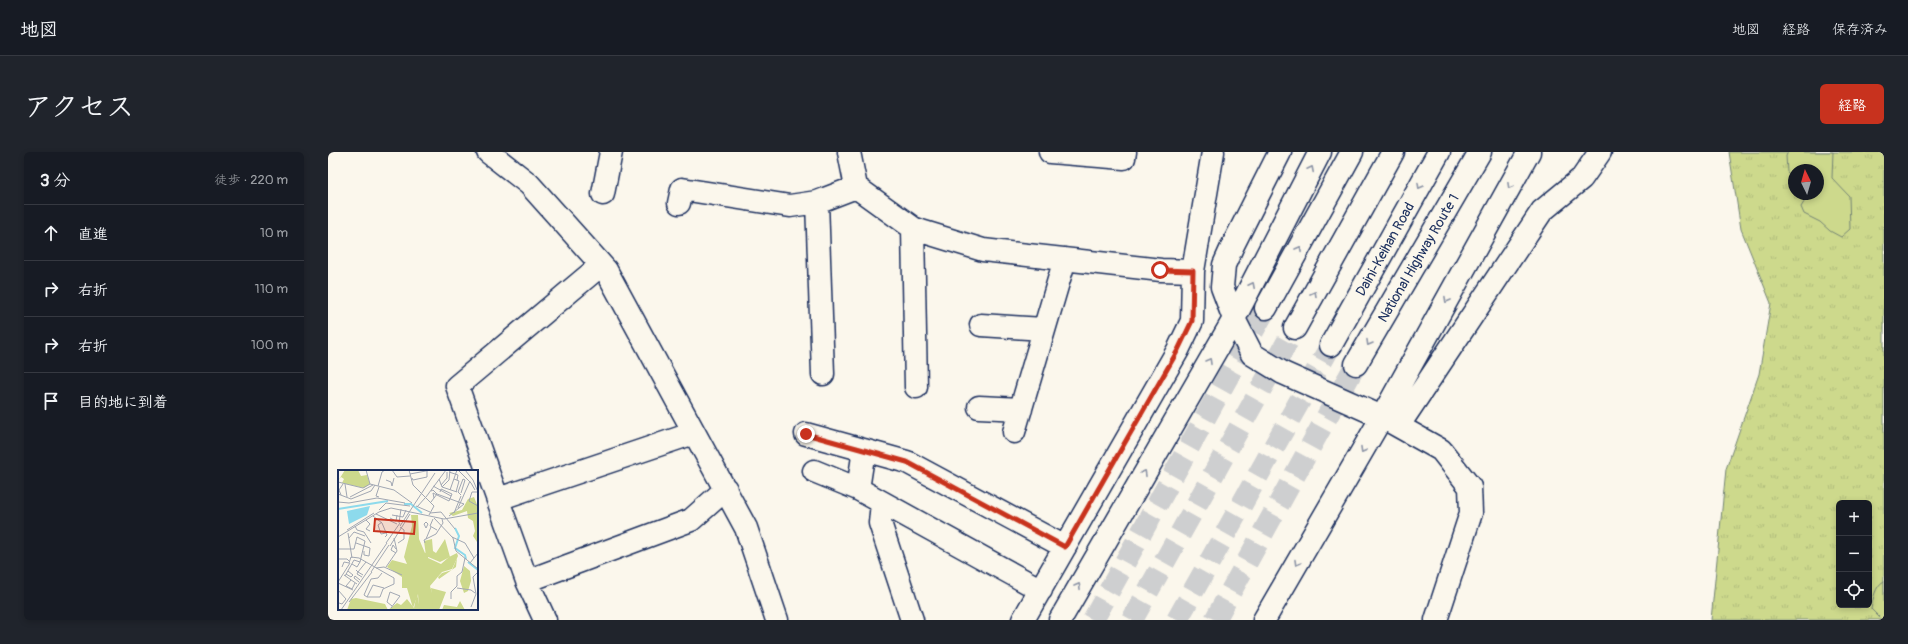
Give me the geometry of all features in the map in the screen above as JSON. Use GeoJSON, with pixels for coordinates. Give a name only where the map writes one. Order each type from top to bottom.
{"type":"FeatureCollection","features":[{"type":"Feature","properties":{"kind":"main road"},"geometry":{"type":"LineString","coordinates":[[488,152],[530,184],[601,265],[726,489],[746,528],[777,620]]}},
{"type":"Feature","properties":{"kind":"main road"},"geometry":{"type":"LineString","coordinates":[[604,194],[611,152]]}},
{"type":"Feature","properties":{"kind":"main road"},"geometry":{"type":"LineString","coordinates":[[849,152],[856,186],[913,228],[983,250],[1193,271]]}},
{"type":"Feature","properties":{"kind":"main road"},"geometry":{"type":"LineString","coordinates":[[1050,152],[1124,158],[1125,152]]}},
{"type":"Feature","properties":{"kind":"main road"},"geometry":{"type":"LineString","coordinates":[[1023,620],[1178,350],[1192,321],[1193,271],[1213,152]]}},
{"type":"Feature","properties":{"kind":"main road"},"geometry":{"type":"LineString","coordinates":[[1280,152],[1224,265],[1222,287],[1234,319],[1252,354],[1283,373],[1390,421],[1441,450],[1470,486],[1471,513],[1436,620]]}},
{"type":"Feature","properties":{"kind":"main road"},"geometry":{"type":"LineString","coordinates":[[1060,620],[1234,319],[1320,152]]}},
{"type":"Feature","properties":{"kind":"main road"},"geometry":{"type":"LineString","coordinates":[[1266,308],[1352,152]]}},
{"type":"Feature","properties":{"kind":"main road"},"geometry":{"type":"LineString","coordinates":[[1295,328],[1394,152]]}},
{"type":"Feature","properties":{"kind":"main road","name":"Daini-Keihan Road"},"geometry":{"type":"LineString","coordinates":[[1331,345],[1440,152]]}},
{"type":"Feature","properties":{"kind":"main road","name":"National Highway Route 1"},"geometry":{"type":"LineString","coordinates":[[1356,364],[1480,152]]}},
{"type":"Feature","properties":{"kind":"main road"},"geometry":{"type":"LineString","coordinates":[[1390,421],[1529,152]]}},
{"type":"Feature","properties":{"kind":"main road"},"geometry":{"type":"LineString","coordinates":[[1264,620],[1390,421],[1542,211],[1582,178],[1600,152]]}},
{"type":"Feature","properties":{"kind":"main road"},"geometry":{"type":"LineString","coordinates":[[679,203],[682,189],[790,206],[817,202],[856,186]]}},
{"type":"Feature","properties":{"kind":"main road"},"geometry":{"type":"LineString","coordinates":[[817,202],[823,374]]}},
{"type":"Feature","properties":{"kind":"main road"},"geometry":{"type":"LineString","coordinates":[[913,228],[916,387]]}},
{"type":"Feature","properties":{"kind":"main road"},"geometry":{"type":"LineString","coordinates":[[1014,432],[1065,259]]}},
{"type":"Feature","properties":{"kind":"main road"},"geometry":{"type":"LineString","coordinates":[[545,620],[527,581],[457,386],[601,265]]}},
{"type":"Feature","properties":{"kind":"main road"},"geometry":{"type":"LineString","coordinates":[[981,325],[1044,329]]}},
{"type":"Feature","properties":{"kind":"main road"},"geometry":{"type":"LineString","coordinates":[[979,407],[1021,409]]}},
{"type":"Feature","properties":{"kind":"main road"},"geometry":{"type":"LineString","coordinates":[[498,499],[694,433]]}},
{"type":"Feature","properties":{"kind":"main road"},"geometry":{"type":"LineString","coordinates":[[806,434],[907,462],[1065,547]]}},
{"type":"Feature","properties":{"kind":"main road"},"geometry":{"type":"LineString","coordinates":[[858,489],[864,450]]}},
{"type":"Feature","properties":{"kind":"main road"},"geometry":{"type":"LineString","coordinates":[[814,471],[858,489],[1041,590]]}},
{"type":"Feature","properties":{"kind":"main road"},"geometry":{"type":"LineString","coordinates":[[527,581],[691,520],[726,489]]}},
{"type":"Feature","properties":{"kind":"main road"},"geometry":{"type":"LineString","coordinates":[[882,503],[880,523],[912,620]]}},
{"type":"Feature","properties":{"kind":"green space"},"geometry":{"type":"Polygon","coordinates":[[[1729,152],[1884,152],[1884,620],[1711,620],[1726,469],[1759,374],[1771,303],[1741,229],[1729,152]]]}},
{"type":"Feature","properties":{"kind":"green space"},"geometry":{"type":"Polygon","coordinates":[[[1788,152],[1833,152],[1832,178],[1849,196],[1850,229],[1841,237],[1830,231],[1820,222],[1804,214],[1801,207],[1805,200],[1824,200],[1824,164],[1788,164],[1788,173],[1786,156],[1788,152]]]}},
{"type":"Feature","properties":{"kind":"green space"},"geometry":{"type":"Polygon","coordinates":[[[1884,581],[1884,620],[1882,620],[1871,609],[1876,589],[1884,581]]]}},
{"type":"Feature","properties":{"kind":"tunnel"},"geometry":{"type":"LineString","coordinates":[[1093,620],[1266,308]]}},
{"type":"Feature","properties":{"kind":"tunnel"},"geometry":{"type":"LineString","coordinates":[[1132,620],[1295,328]]}},
{"type":"Feature","properties":{"kind":"tunnel"},"geometry":{"type":"LineString","coordinates":[[1177,620],[1331,345]]}},
{"type":"Feature","properties":{"kind":"tunnel"},"geometry":{"type":"LineString","coordinates":[[1215,620],[1356,364]]}},
{"type":"Feature","properties":{"kind":"route"},"geometry":{"type":"LineString","coordinates":[[806,434],[907,462],[1065,547],[1178,350],[1192,321],[1193,271],[1160,270]]}}]}
